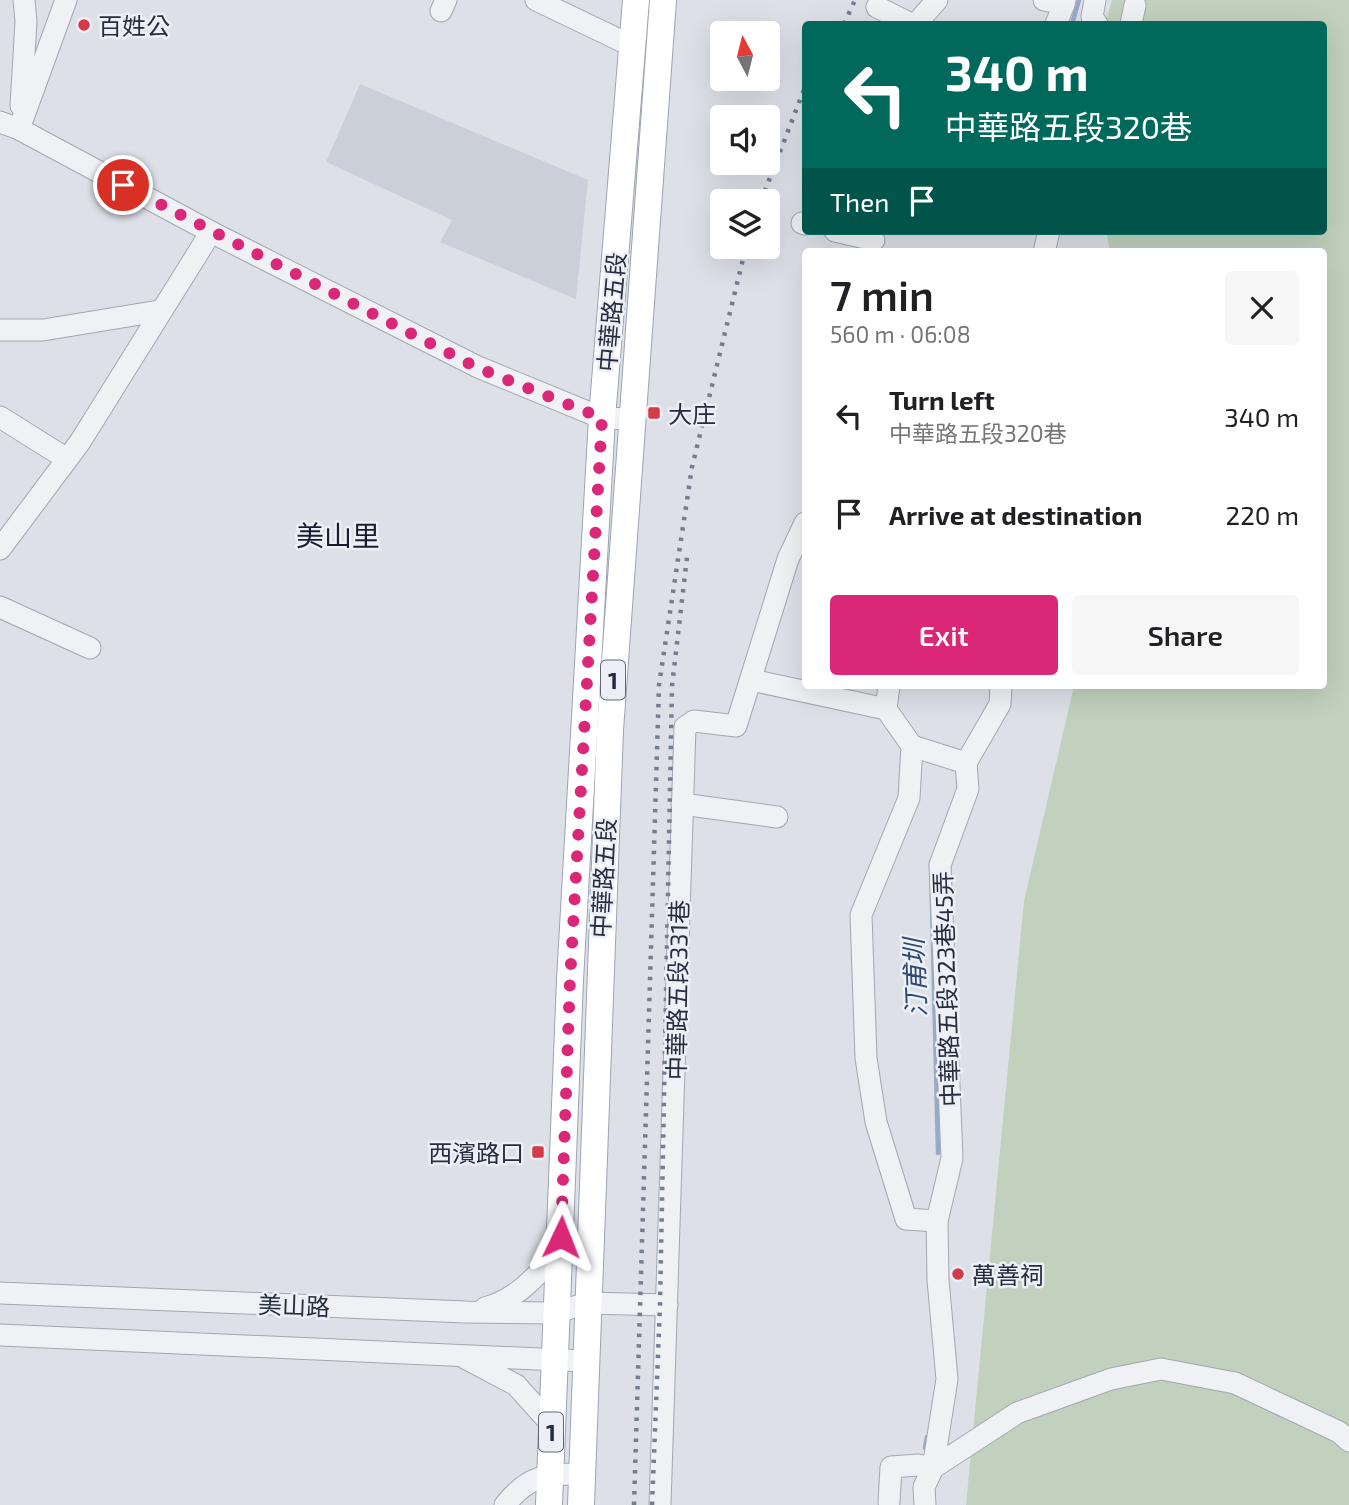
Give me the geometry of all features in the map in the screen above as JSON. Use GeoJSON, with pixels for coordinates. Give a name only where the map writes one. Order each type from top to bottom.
{"type":"FeatureCollection","features":[{"type":"Feature","properties":{"kind":"main road","name":"中華路五段"},"geometry":{"type":"LineString","coordinates":[[549,1505],[570,980],[602,418],[636,0]]}},
{"type":"Feature","properties":{"kind":"main road","name":"中華路五段"},"geometry":{"type":"LineString","coordinates":[[581,1505],[598,979],[610,730],[663,0]]}},
{"type":"Feature","properties":{"kind":"street"},"geometry":{"type":"LineString","coordinates":[[10,125],[26,21],[24,0]]}},
{"type":"Feature","properties":{"kind":"street"},"geometry":{"type":"LineString","coordinates":[[10,125],[66,0]]}},
{"type":"Feature","properties":{"kind":"street"},"geometry":{"type":"LineString","coordinates":[[536,0],[632,47]]}},
{"type":"Feature","properties":{"kind":"street"},"geometry":{"type":"LineString","coordinates":[[916,21],[937,0]]}},
{"type":"Feature","properties":{"kind":"street"},"geometry":{"type":"LineString","coordinates":[[1094,0],[1092,17],[1095,21]]}},
{"type":"Feature","properties":{"kind":"street"},"geometry":{"type":"LineString","coordinates":[[1056,21],[1058,1]]}},
{"type":"Feature","properties":{"kind":"street"},"geometry":{"type":"LineString","coordinates":[[877,6],[907,21]]}},
{"type":"Feature","properties":{"kind":"street"},"geometry":{"type":"LineString","coordinates":[[10,125],[211,232],[478,368],[602,418],[631,419]]}},
{"type":"Feature","properties":{"kind":"street"},"geometry":{"type":"LineString","coordinates":[[0,549],[67,459],[211,232]]}},
{"type":"Feature","properties":{"kind":"street"},"geometry":{"type":"LineString","coordinates":[[851,235],[874,241]]}},
{"type":"Feature","properties":{"kind":"street"},"geometry":{"type":"LineString","coordinates":[[0,330],[43,331],[159,311]]}},
{"type":"Feature","properties":{"kind":"street"},"geometry":{"type":"LineString","coordinates":[[0,417],[67,459]]}},
{"type":"Feature","properties":{"kind":"street"},"geometry":{"type":"LineString","coordinates":[[802,529],[788,559],[751,680],[886,709]]}},
{"type":"Feature","properties":{"kind":"street"},"geometry":{"type":"LineString","coordinates":[[0,607],[90,648]]}},
{"type":"Feature","properties":{"kind":"street","name":"中華路五段331巷"},"geometry":{"type":"LineString","coordinates":[[660,1505],[685,727],[694,721],[736,726],[751,680]]}},
{"type":"Feature","properties":{"kind":"street"},"geometry":{"type":"LineString","coordinates":[[889,689],[886,709],[912,746],[966,763]]}},
{"type":"Feature","properties":{"kind":"street","name":"中華路五段323巷45弄"},"geometry":{"type":"LineString","coordinates":[[933,1468],[947,1378],[937,1280],[937,1221],[952,1158],[940,865],[968,789],[966,763],[1000,704],[1001,689]]}},
{"type":"Feature","properties":{"kind":"street"},"geometry":{"type":"LineString","coordinates":[[912,746],[909,798],[861,915],[866,1058],[876,1122],[905,1219],[937,1221]]}},
{"type":"Feature","properties":{"kind":"street"},"geometry":{"type":"LineString","coordinates":[[682,804],[777,817]]}},
{"type":"Feature","properties":{"kind":"street"},"geometry":{"type":"LineString","coordinates":[[570,980],[598,979]]}},
{"type":"Feature","properties":{"kind":"street"},"geometry":{"type":"LineString","coordinates":[[466,1312],[503,1303],[521,1292],[561,1250]]}},
{"type":"Feature","properties":{"kind":"street","name":"美山路"},"geometry":{"type":"LineString","coordinates":[[0,1293],[466,1312],[555,1313],[587,1303]]}},
{"type":"Feature","properties":{"kind":"street"},"geometry":{"type":"LineString","coordinates":[[587,1303],[667,1305]]}},
{"type":"Feature","properties":{"kind":"street","name":"美山路"},"geometry":{"type":"LineString","coordinates":[[0,1335],[584,1361]]}},
{"type":"Feature","properties":{"kind":"street"},"geometry":{"type":"LineString","coordinates":[[460,1355],[516,1385],[551,1424]]}},
{"type":"Feature","properties":{"kind":"street"},"geometry":{"type":"LineString","coordinates":[[925,1505],[924,1487],[933,1468],[1017,1413],[1111,1379],[1161,1369],[1235,1382],[1339,1432],[1349,1441]]}},
{"type":"Feature","properties":{"kind":"street"},"geometry":{"type":"LineString","coordinates":[[889,1502],[891,1467],[918,1465],[933,1468]]}},
{"type":"Feature","properties":{"kind":"street"},"geometry":{"type":"LineString","coordinates":[[505,1505],[521,1486],[549,1474],[581,1474]]}},
{"type":"Feature","properties":{"kind":"shaded area"},"geometry":{"type":"Polygon","coordinates":[[[360,84],[588,180],[576,299],[440,242],[452,220],[326,162],[360,84]]]}},
{"type":"Feature","properties":{"kind":"green space"},"geometry":{"type":"Polygon","coordinates":[[[1112,0],[1349,0],[1349,1505],[966,1505],[1024,901],[1073,689],[1327,689],[1327,248],[1109,248],[1107,235],[1327,235],[1327,21],[1106,21],[1112,0]]]}},
{"type":"Feature","properties":{"kind":"waterway","name":"汀甫圳"},"geometry":{"type":"LineString","coordinates":[[1073,21],[1079,0]]}},
{"type":"Feature","properties":{"kind":"waterway","name":"汀甫圳"},"geometry":{"type":"LineString","coordinates":[[931,862],[938,1153]]}},
{"type":"Feature","properties":{"kind":"waterway","name":"汀甫圳"},"geometry":{"type":"LineString","coordinates":[[925,1448],[927,1437]]}},
{"type":"Feature","properties":{"kind":"railway"},"geometry":{"type":"LineString","coordinates":[[845,21],[855,0]]}},
{"type":"Feature","properties":{"kind":"railway"},"geometry":{"type":"LineString","coordinates":[[766,189],[802,95]]}},
{"type":"Feature","properties":{"kind":"railway"},"geometry":{"type":"LineString","coordinates":[[634,1505],[659,685],[692,467],[743,259]]}},
{"type":"Feature","properties":{"kind":"railway"},"geometry":{"type":"LineString","coordinates":[[652,1505],[660,1305],[672,686],[687,557]]}},
{"type":"Feature","properties":{"kind":"place","name":"百姓公"},"geometry":{"type":"Point","coordinates":[84,25]}},
{"type":"Feature","properties":{"kind":"place","name":"大庄"},"geometry":{"type":"Point","coordinates":[654,413]}},
{"type":"Feature","properties":{"kind":"place","name":"西濱路口"},"geometry":{"type":"Point","coordinates":[538,1152]}},
{"type":"Feature","properties":{"kind":"place","name":"萬善祠"},"geometry":{"type":"Point","coordinates":[958,1274]}},
{"type":"Feature","properties":{"kind":"district","name":"美山里"},"geometry":{"type":"Point","coordinates":[338,535]}},
{"type":"Feature","properties":{"kind":"route"},"geometry":{"type":"LineString","coordinates":[[123,185],[478,368],[602,418],[570,980],[561,1237]]}}]}
